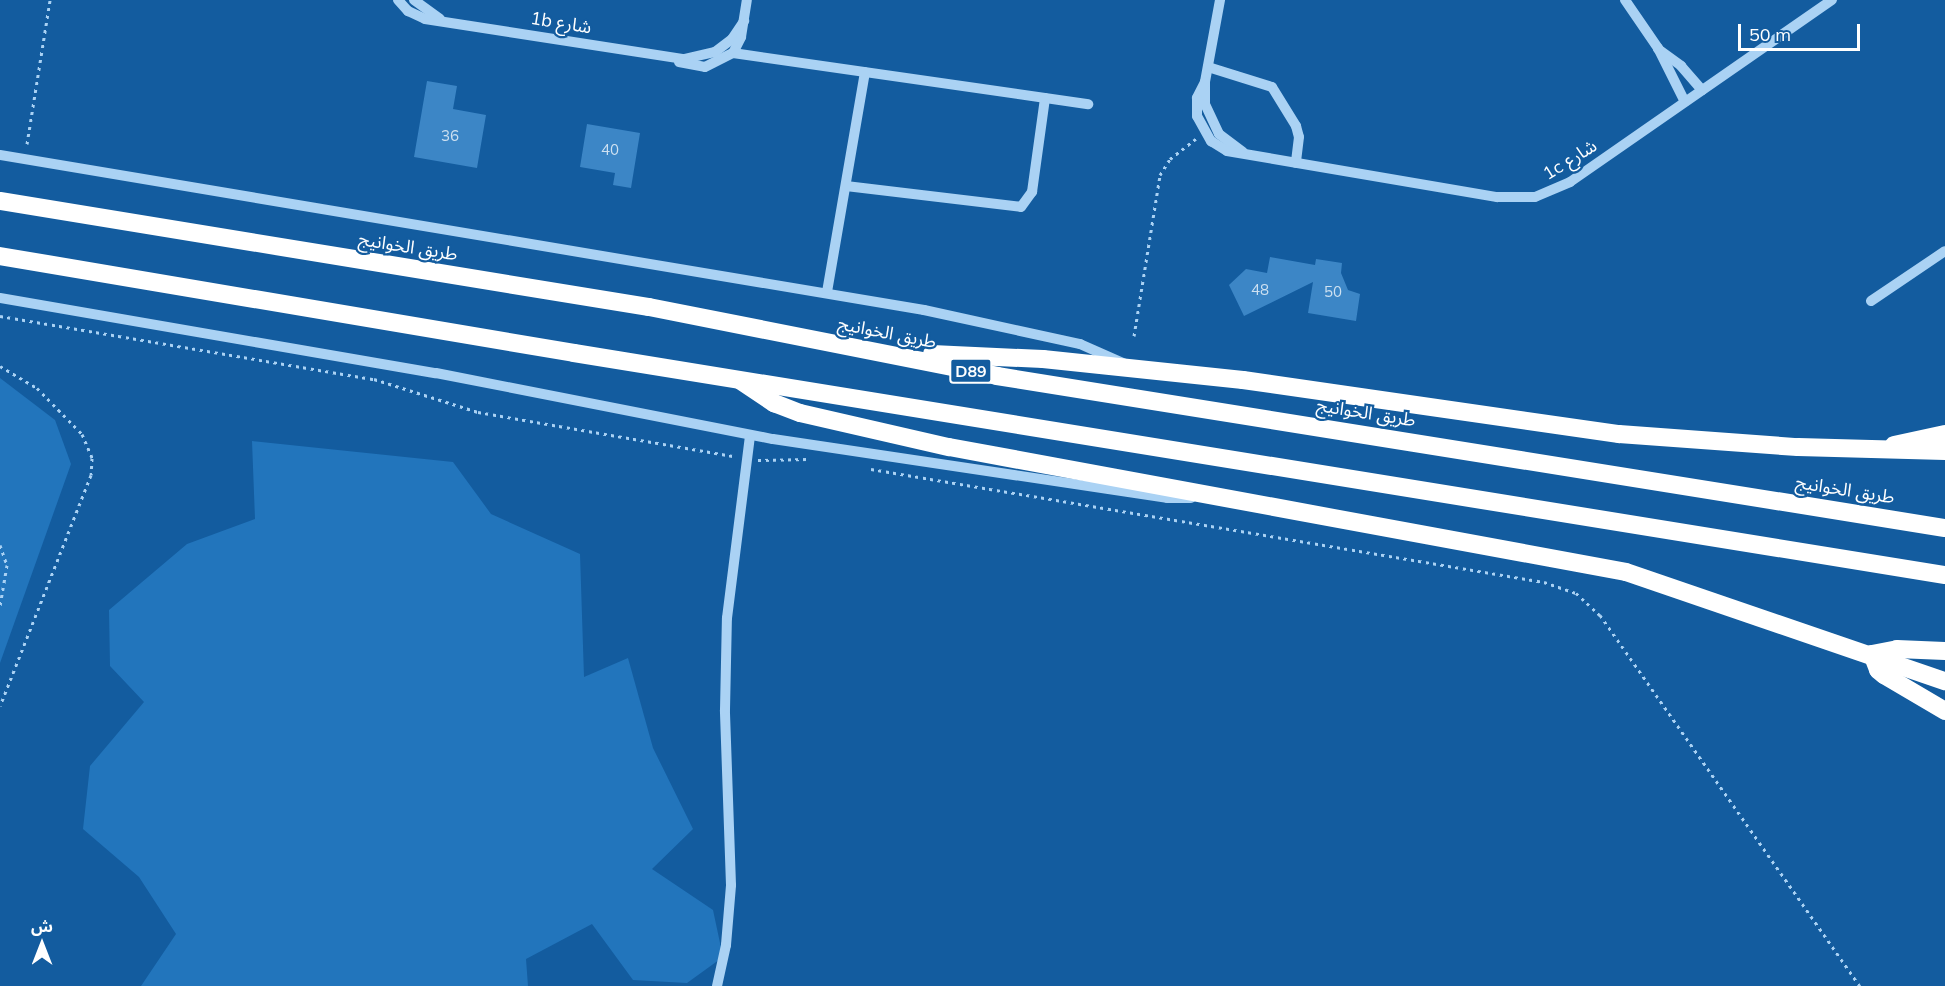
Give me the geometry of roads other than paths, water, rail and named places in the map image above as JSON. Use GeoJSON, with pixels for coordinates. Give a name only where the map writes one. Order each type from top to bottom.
{"type":"FeatureCollection","features":[{"type":"Feature","properties":{"kind":"highway","name":"طريق الخوانيج"},"geometry":{"type":"LineString","coordinates":[[0,201],[649,307],[997,376],[1945,528]]}},
{"type":"Feature","properties":{"kind":"highway"},"geometry":{"type":"LineString","coordinates":[[0,255],[739,380],[1945,575]]}},
{"type":"Feature","properties":{"kind":"highway"},"geometry":{"type":"LineString","coordinates":[[882,353],[1000,357],[1131,368],[1332,391],[1619,434],[1945,451]]}},
{"type":"Feature","properties":{"kind":"highway"},"geometry":{"type":"LineString","coordinates":[[739,380],[774,403],[800,413],[949,447],[1626,572],[1872,654],[1945,681]]}},
{"type":"Feature","properties":{"kind":"highway"},"geometry":{"type":"LineString","coordinates":[[1887,449],[1907,439],[1945,434]]}},
{"type":"Feature","properties":{"kind":"highway"},"geometry":{"type":"LineString","coordinates":[[1887,449],[1907,456],[1945,459]]}},
{"type":"Feature","properties":{"kind":"highway"},"geometry":{"type":"LineString","coordinates":[[1872,654],[1897,649],[1945,651]]}},
{"type":"Feature","properties":{"kind":"highway"},"geometry":{"type":"LineString","coordinates":[[1872,654],[1874,662],[1884,675],[1945,711]]}},
{"type":"Feature","properties":{"kind":"street","name":"1b شارع"},"geometry":{"type":"LineString","coordinates":[[414,0],[443,20]]}},
{"type":"Feature","properties":{"kind":"street"},"geometry":{"type":"LineString","coordinates":[[733,53],[744,21],[747,0]]}},
{"type":"Feature","properties":{"kind":"street"},"geometry":{"type":"LineString","coordinates":[[1205,82],[1220,0]]}},
{"type":"Feature","properties":{"kind":"street"},"geometry":{"type":"LineString","coordinates":[[1625,0],[1658,48],[1685,102]]}},
{"type":"Feature","properties":{"kind":"street","name":"1c شارع"},"geometry":{"type":"LineString","coordinates":[[1205,82],[1196,108],[1204,133],[1218,147],[1246,154],[1504,198],[1535,197],[1570,182],[1832,0]]}},
{"type":"Feature","properties":{"kind":"street","name":"1b شارع"},"geometry":{"type":"LineString","coordinates":[[399,1],[416,16],[674,58],[718,57]]}},
{"type":"Feature","properties":{"kind":"street"},"geometry":{"type":"LineString","coordinates":[[718,57],[744,21]]}},
{"type":"Feature","properties":{"kind":"street"},"geometry":{"type":"LineString","coordinates":[[1658,48],[1682,66],[1702,90]]}},
{"type":"Feature","properties":{"kind":"street"},"geometry":{"type":"LineString","coordinates":[[718,57],[733,53],[1088,104]]}},
{"type":"Feature","properties":{"kind":"street"},"geometry":{"type":"LineString","coordinates":[[1208,67],[1272,87],[1296,126],[1299,136],[1296,162]]}},
{"type":"Feature","properties":{"kind":"street"},"geometry":{"type":"LineString","coordinates":[[828,292],[865,72]]}},
{"type":"Feature","properties":{"kind":"street","name":"1c شارع"},"geometry":{"type":"LineString","coordinates":[[1205,82],[1205,104],[1213,124],[1227,142],[1246,154]]}},
{"type":"Feature","properties":{"kind":"street"},"geometry":{"type":"LineString","coordinates":[[846,186],[1020,207],[1032,192],[1045,98]]}},
{"type":"Feature","properties":{"kind":"street"},"geometry":{"type":"LineString","coordinates":[[0,155],[828,292],[1080,344],[1131,368]]}},
{"type":"Feature","properties":{"kind":"street"},"geometry":{"type":"LineString","coordinates":[[1871,301],[1945,251]]}},
{"type":"Feature","properties":{"kind":"street"},"geometry":{"type":"LineString","coordinates":[[0,298],[436,373],[750,435],[1167,498],[1208,496]]}},
{"type":"Feature","properties":{"kind":"street"},"geometry":{"type":"LineString","coordinates":[[717,986],[726,945],[731,885],[725,710],[727,618],[750,435]]}}]}
